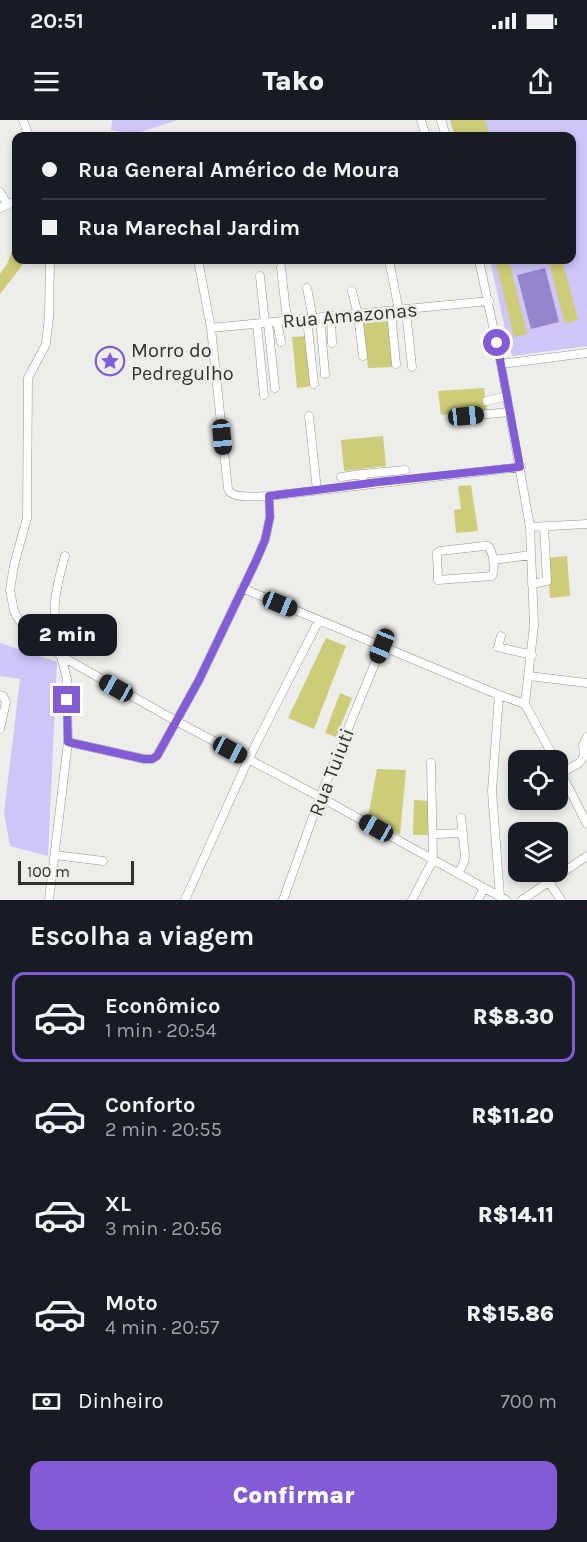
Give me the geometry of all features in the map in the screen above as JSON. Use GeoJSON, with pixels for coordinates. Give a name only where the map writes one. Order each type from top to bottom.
{"type":"FeatureCollection","features":[{"type":"Feature","properties":{"kind":"street"},"geometry":{"type":"LineString","coordinates":[[0,192],[8,205]]}},
{"type":"Feature","properties":{"kind":"street"},"geometry":{"type":"LineString","coordinates":[[50,264],[46,344],[28,378],[27,518],[14,565],[10,590],[14,611],[24,627],[61,656],[503,898]]}},
{"type":"Feature","properties":{"kind":"street"},"geometry":{"type":"LineString","coordinates":[[199,264],[211,328],[227,480],[229,491],[232,494],[247,497],[269,496],[520,467]]}},
{"type":"Feature","properties":{"kind":"street"},"geometry":{"type":"LineString","coordinates":[[390,264],[412,367]]}},
{"type":"Feature","properties":{"kind":"street"},"geometry":{"type":"LineString","coordinates":[[480,264],[501,364],[530,527],[534,625],[525,704],[550,750]]}},
{"type":"Feature","properties":{"kind":"street"},"geometry":{"type":"LineString","coordinates":[[281,267],[287,321]]}},
{"type":"Feature","properties":{"kind":"street"},"geometry":{"type":"LineString","coordinates":[[260,276],[275,388]]}},
{"type":"Feature","properties":{"kind":"street"},"geometry":{"type":"LineString","coordinates":[[308,288],[325,374]]}},
{"type":"Feature","properties":{"kind":"street"},"geometry":{"type":"LineString","coordinates":[[352,291],[358,315],[363,356]]}},
{"type":"Feature","properties":{"kind":"street","name":"Rua Amazonas"},"geometry":{"type":"LineString","coordinates":[[211,328],[489,301]]}},
{"type":"Feature","properties":{"kind":"street"},"geometry":{"type":"LineString","coordinates":[[396,363],[399,311]]}},
{"type":"Feature","properties":{"kind":"street"},"geometry":{"type":"LineString","coordinates":[[331,317],[332,343]]}},
{"type":"Feature","properties":{"kind":"street"},"geometry":{"type":"LineString","coordinates":[[313,319],[314,384]]}},
{"type":"Feature","properties":{"kind":"street"},"geometry":{"type":"LineString","coordinates":[[267,323],[281,342]]}},
{"type":"Feature","properties":{"kind":"street"},"geometry":{"type":"LineString","coordinates":[[264,395],[267,323]]}},
{"type":"Feature","properties":{"kind":"street"},"geometry":{"type":"LineString","coordinates":[[501,364],[587,353]]}},
{"type":"Feature","properties":{"kind":"street"},"geometry":{"type":"LineString","coordinates":[[488,401],[507,396]]}},
{"type":"Feature","properties":{"kind":"street"},"geometry":{"type":"LineString","coordinates":[[466,416],[510,412]]}},
{"type":"Feature","properties":{"kind":"street"},"geometry":{"type":"LineString","coordinates":[[309,416],[317,490]]}},
{"type":"Feature","properties":{"kind":"street"},"geometry":{"type":"LineString","coordinates":[[341,477],[405,470]]}},
{"type":"Feature","properties":{"kind":"street"},"geometry":{"type":"LineString","coordinates":[[362,474],[364,484]]}},
{"type":"Feature","properties":{"kind":"street"},"geometry":{"type":"LineString","coordinates":[[68,742],[144,759],[157,756],[199,680],[265,540],[270,517],[269,496]]}},
{"type":"Feature","properties":{"kind":"street"},"geometry":{"type":"LineString","coordinates":[[530,527],[587,524]]}},
{"type":"Feature","properties":{"kind":"street"},"geometry":{"type":"LineString","coordinates":[[532,584],[547,581],[544,526]]}},
{"type":"Feature","properties":{"kind":"street"},"geometry":{"type":"LineString","coordinates":[[488,546],[492,560],[494,572],[492,576],[441,581],[436,577],[435,555],[440,551],[488,546]]}},
{"type":"Feature","properties":{"kind":"street"},"geometry":{"type":"LineString","coordinates":[[492,560],[531,555]]}},
{"type":"Feature","properties":{"kind":"street"},"geometry":{"type":"LineString","coordinates":[[49,900],[68,742],[67,679],[57,637],[54,603],[55,590],[65,556]]}},
{"type":"Feature","properties":{"kind":"street"},"geometry":{"type":"LineString","coordinates":[[242,588],[525,704]]}},
{"type":"Feature","properties":{"kind":"street"},"geometry":{"type":"LineString","coordinates":[[185,900],[248,760],[319,620]]}},
{"type":"Feature","properties":{"kind":"street"},"geometry":{"type":"LineString","coordinates":[[501,636],[498,647],[532,655]]}},
{"type":"Feature","properties":{"kind":"street","name":"Rua Tuiuti"},"geometry":{"type":"LineString","coordinates":[[284,900],[320,797],[382,646]]}},
{"type":"Feature","properties":{"kind":"street"},"geometry":{"type":"LineString","coordinates":[[529,676],[587,683]]}},
{"type":"Feature","properties":{"kind":"street"},"geometry":{"type":"LineString","coordinates":[[0,695],[6,702],[0,729]]}},
{"type":"Feature","properties":{"kind":"street"},"geometry":{"type":"LineString","coordinates":[[499,695],[492,791],[503,898]]}},
{"type":"Feature","properties":{"kind":"street"},"geometry":{"type":"LineString","coordinates":[[568,767],[579,764],[585,756],[583,745],[587,737]]}},
{"type":"Feature","properties":{"kind":"street"},"geometry":{"type":"LineString","coordinates":[[412,900],[433,860],[432,763]]}},
{"type":"Feature","properties":{"kind":"street"},"geometry":{"type":"LineString","coordinates":[[568,786],[587,824]]}},
{"type":"Feature","properties":{"kind":"street"},"geometry":{"type":"LineString","coordinates":[[458,874],[465,856],[460,818]]}},
{"type":"Feature","properties":{"kind":"street"},"geometry":{"type":"LineString","coordinates":[[437,834],[463,833]]}},
{"type":"Feature","properties":{"kind":"street"},"geometry":{"type":"LineString","coordinates":[[55,855],[103,861]]}},
{"type":"Feature","properties":{"kind":"street"},"geometry":{"type":"LineString","coordinates":[[568,869],[587,856]]}},
{"type":"Feature","properties":{"kind":"street"},"geometry":{"type":"LineString","coordinates":[[522,900],[549,882],[561,900]]}},
{"type":"Feature","properties":{"kind":"street"},"geometry":{"type":"LineString","coordinates":[[478,900],[484,888]]}},
{"type":"Feature","properties":{"kind":"shaded area"},"geometry":{"type":"Polygon","coordinates":[[[112,120],[178,120],[140,132],[111,130],[112,120]]]}},
{"type":"Feature","properties":{"kind":"shaded area"},"geometry":{"type":"Polygon","coordinates":[[[450,120],[587,120],[587,346],[513,356],[510,352],[491,264],[576,264],[576,132],[454,132],[450,120]]]}},
{"type":"Feature","properties":{"kind":"shaded area"},"geometry":{"type":"Polygon","coordinates":[[[545,268],[559,322],[531,329],[517,275],[545,268]]]}},
{"type":"Feature","properties":{"kind":"shaded area"},"geometry":{"type":"Polygon","coordinates":[[[0,643],[57,662],[48,856],[10,846],[4,813],[20,679],[0,676],[0,643]]]}},
{"type":"Feature","properties":{"kind":"building"},"geometry":{"type":"Polygon","coordinates":[[[450,120],[485,120],[489,132],[454,132],[450,120]]]}},
{"type":"Feature","properties":{"kind":"building"},"geometry":{"type":"Polygon","coordinates":[[[12,251],[12,264],[23,264],[0,294],[0,274],[12,251]]]}},
{"type":"Feature","properties":{"kind":"building"},"geometry":{"type":"Polygon","coordinates":[[[496,264],[510,264],[527,334],[514,337],[496,264]]]}},
{"type":"Feature","properties":{"kind":"building"},"geometry":{"type":"Polygon","coordinates":[[[549,264],[563,264],[578,320],[565,324],[549,264]]]}},
{"type":"Feature","properties":{"kind":"building"},"geometry":{"type":"Polygon","coordinates":[[[388,321],[394,367],[368,368],[363,323],[388,321]]]}},
{"type":"Feature","properties":{"kind":"building"},"geometry":{"type":"Polygon","coordinates":[[[308,336],[313,386],[297,388],[292,337],[308,336]]]}},
{"type":"Feature","properties":{"kind":"building"},"geometry":{"type":"Polygon","coordinates":[[[484,388],[487,411],[441,415],[438,391],[484,388]]]}},
{"type":"Feature","properties":{"kind":"building"},"geometry":{"type":"Polygon","coordinates":[[[383,436],[386,466],[344,471],[341,440],[383,436]]]}},
{"type":"Feature","properties":{"kind":"building"},"geometry":{"type":"Polygon","coordinates":[[[471,485],[478,531],[456,533],[454,510],[461,509],[458,486],[471,485]]]}},
{"type":"Feature","properties":{"kind":"building"},"geometry":{"type":"Polygon","coordinates":[[[567,556],[570,596],[550,598],[547,558],[567,556]]]}},
{"type":"Feature","properties":{"kind":"building"},"geometry":{"type":"Polygon","coordinates":[[[326,638],[346,646],[314,729],[288,718],[326,638]]]}},
{"type":"Feature","properties":{"kind":"building"},"geometry":{"type":"Polygon","coordinates":[[[340,693],[352,698],[336,737],[325,733],[340,693]]]}},
{"type":"Feature","properties":{"kind":"building"},"geometry":{"type":"Polygon","coordinates":[[[377,769],[406,770],[400,835],[368,817],[377,769]]]}},
{"type":"Feature","properties":{"kind":"building"},"geometry":{"type":"Polygon","coordinates":[[[414,800],[429,801],[429,835],[413,835],[414,800]]]}},
{"type":"Feature","properties":{"kind":"place","name":"Morro do Pedregulho"},"geometry":{"type":"Point","coordinates":[110,361]}},
{"type":"Feature","properties":{"kind":"route"},"geometry":{"type":"LineString","coordinates":[[67,700],[68,742],[152,759],[157,756],[199,680],[256,561],[265,540],[270,517],[269,496],[520,467],[497,343]]}}]}
